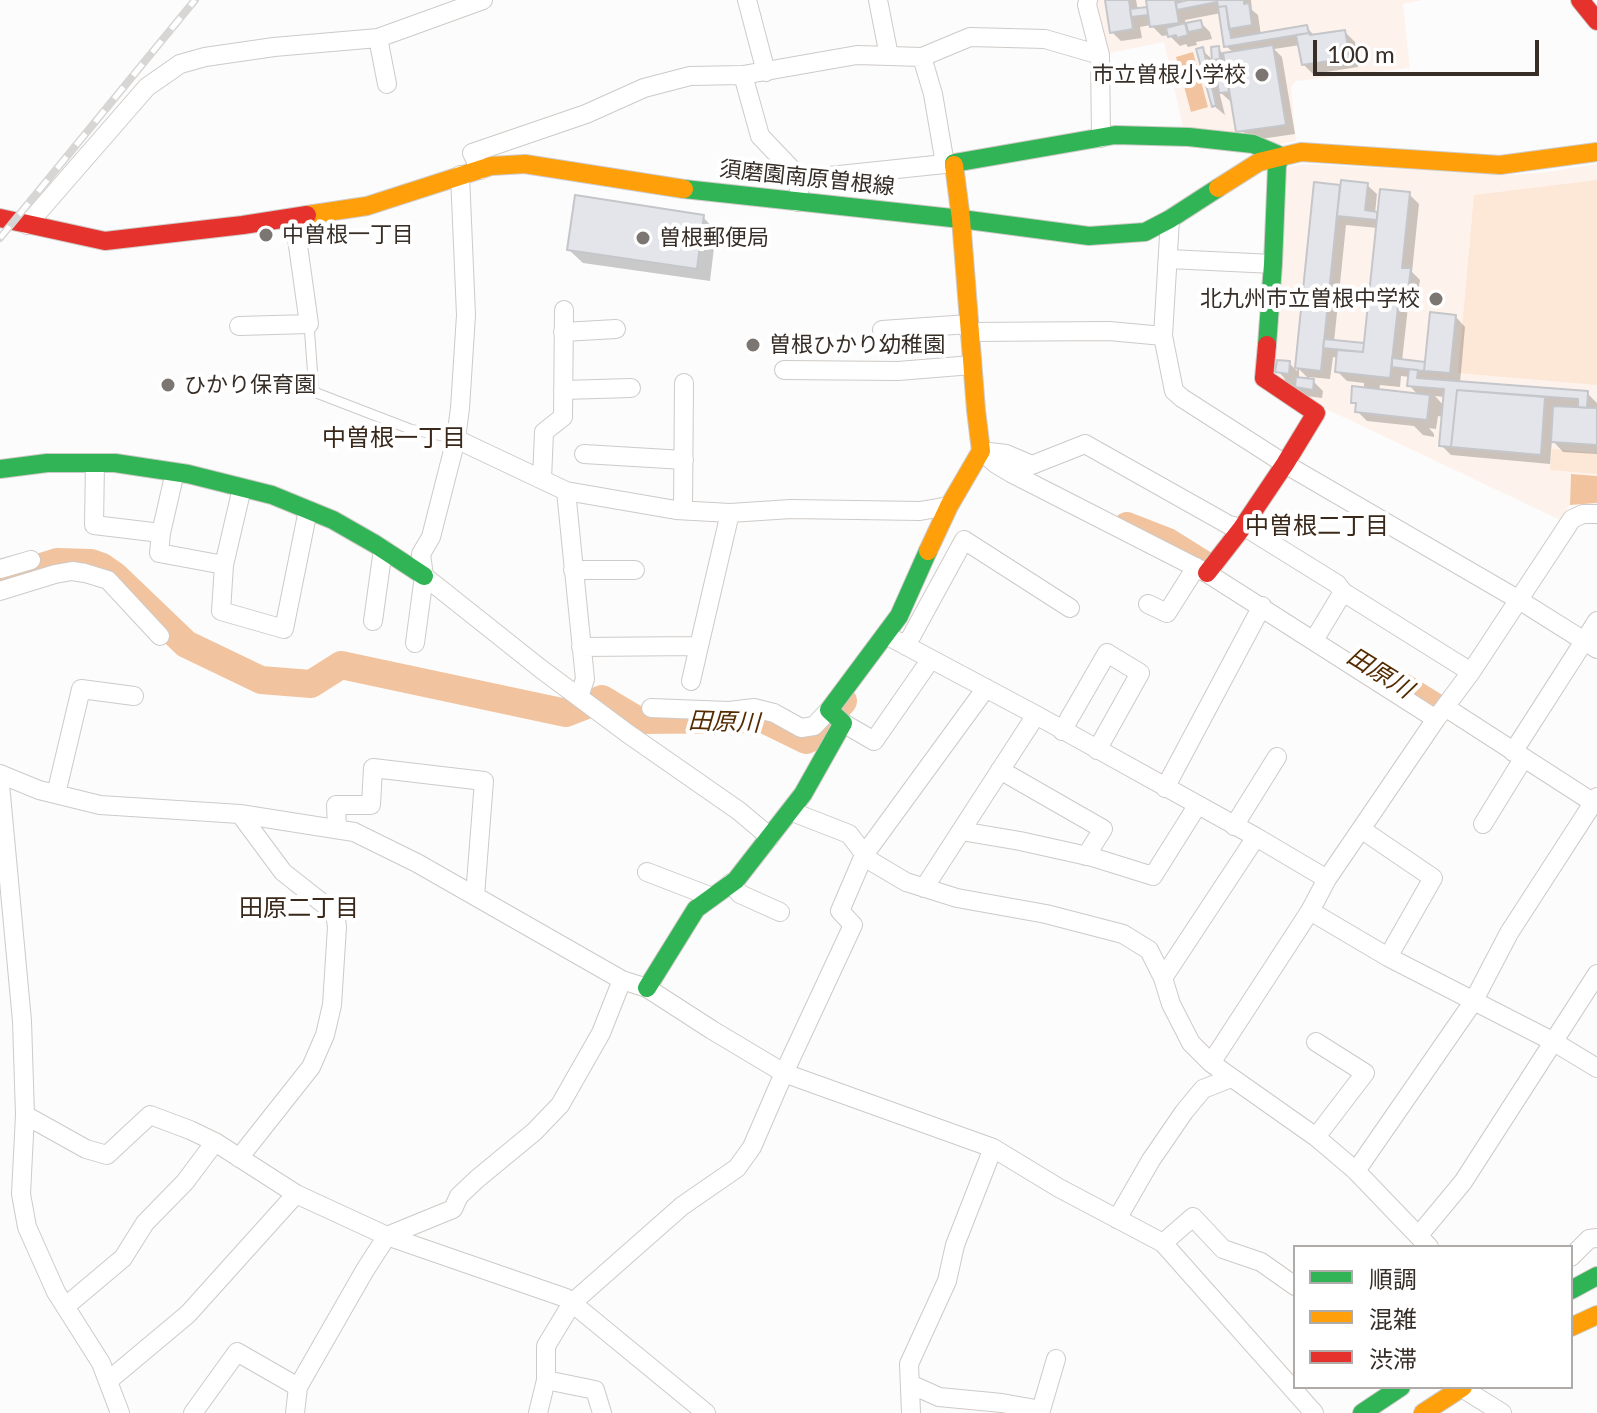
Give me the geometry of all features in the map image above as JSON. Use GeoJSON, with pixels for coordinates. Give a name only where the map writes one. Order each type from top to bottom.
{"type":"FeatureCollection","features":[{"type":"Feature","properties":{"kind":"main road"},"geometry":{"type":"LineString","coordinates":[[1580,0],[1597,21]]}},
{"type":"Feature","properties":{"kind":"main road"},"geometry":{"type":"LineString","coordinates":[[647,988],[696,909],[731,883],[803,794],[843,723],[829,710],[899,616],[949,506],[981,451],[961,219],[949,164],[1115,135],[1189,137],[1253,144],[1281,156],[1277,165],[1264,378],[1316,413],[1242,528],[1202,570]]}},
{"type":"Feature","properties":{"kind":"main road","name":"須磨園南原曽根線"},"geometry":{"type":"LineString","coordinates":[[0,218],[105,241],[200,231],[367,206],[491,166],[525,164],[684,189],[1089,236],[1145,232],[1259,162],[1301,152],[1500,165],[1597,152]]}},
{"type":"Feature","properties":{"kind":"main road"},"geometry":{"type":"LineString","coordinates":[[0,469],[47,463],[115,463],[175,472],[272,495],[333,520],[424,576]]}},
{"type":"Feature","properties":{"kind":"main road"},"geometry":{"type":"LineString","coordinates":[[1573,1289],[1597,1276]]}},
{"type":"Feature","properties":{"kind":"main road"},"geometry":{"type":"LineString","coordinates":[[1573,1326],[1597,1315]]}},
{"type":"Feature","properties":{"kind":"main road"},"geometry":{"type":"LineString","coordinates":[[1362,1413],[1398,1389]]}},
{"type":"Feature","properties":{"kind":"main road"},"geometry":{"type":"LineString","coordinates":[[1423,1413],[1459,1389]]}},
{"type":"Feature","properties":{"kind":"street"},"geometry":{"type":"LineString","coordinates":[[27,225],[147,87],[180,64],[205,57],[274,47],[378,38],[483,0]]}},
{"type":"Feature","properties":{"kind":"street"},"geometry":{"type":"LineString","coordinates":[[747,0],[766,72]]}},
{"type":"Feature","properties":{"kind":"street"},"geometry":{"type":"LineString","coordinates":[[878,0],[889,56]]}},
{"type":"Feature","properties":{"kind":"street"},"geometry":{"type":"LineString","coordinates":[[1088,0],[1100,55],[1101,138]]}},
{"type":"Feature","properties":{"kind":"street"},"geometry":{"type":"LineString","coordinates":[[480,170],[472,153],[586,114],[644,88],[690,76],[743,75],[857,55],[922,57],[970,37],[1045,39],[1100,55]]}},
{"type":"Feature","properties":{"kind":"street"},"geometry":{"type":"LineString","coordinates":[[378,38],[387,84]]}},
{"type":"Feature","properties":{"kind":"street"},"geometry":{"type":"LineString","coordinates":[[801,179],[949,164],[922,57]]}},
{"type":"Feature","properties":{"kind":"street"},"geometry":{"type":"LineString","coordinates":[[743,75],[760,136],[801,179]]}},
{"type":"Feature","properties":{"kind":"street"},"geometry":{"type":"LineString","coordinates":[[415,643],[424,576],[421,554],[431,537],[456,439],[460,408],[466,315],[460,175]]}},
{"type":"Feature","properties":{"kind":"street"},"geometry":{"type":"LineString","coordinates":[[797,202],[801,179]]}},
{"type":"Feature","properties":{"kind":"street"},"geometry":{"type":"LineString","coordinates":[[239,326],[309,324],[294,217]]}},
{"type":"Feature","properties":{"kind":"street"},"geometry":{"type":"LineString","coordinates":[[1170,219],[1163,336],[1174,391],[1285,464],[1519,600],[1590,645]]}},
{"type":"Feature","properties":{"kind":"street"},"geometry":{"type":"LineString","coordinates":[[1169,259],[1273,264]]}},
{"type":"Feature","properties":{"kind":"street"},"geometry":{"type":"LineString","coordinates":[[542,479],[544,432],[563,417],[564,310]]}},
{"type":"Feature","properties":{"kind":"street"},"geometry":{"type":"LineString","coordinates":[[882,330],[969,328],[1109,331],[1163,336]]}},
{"type":"Feature","properties":{"kind":"street"},"geometry":{"type":"LineString","coordinates":[[563,332],[616,329]]}},
{"type":"Feature","properties":{"kind":"street"},"geometry":{"type":"LineString","coordinates":[[784,370],[898,371],[972,365]]}},
{"type":"Feature","properties":{"kind":"street"},"geometry":{"type":"LineString","coordinates":[[683,510],[684,383]]}},
{"type":"Feature","properties":{"kind":"street"},"geometry":{"type":"LineString","coordinates":[[563,390],[631,388]]}},
{"type":"Feature","properties":{"kind":"street"},"geometry":{"type":"LineString","coordinates":[[456,439],[566,491],[683,510],[730,513],[791,509],[920,511],[949,506]]}},
{"type":"Feature","properties":{"kind":"street"},"geometry":{"type":"LineString","coordinates":[[981,451],[1006,454],[1032,465],[1085,444],[1229,525],[1250,530],[1471,672]]}},
{"type":"Feature","properties":{"kind":"street"},"geometry":{"type":"LineString","coordinates":[[981,451],[1011,473],[1202,570],[1314,640],[1596,802],[1509,933],[1473,1002],[1356,1171]]}},
{"type":"Feature","properties":{"kind":"street"},"geometry":{"type":"LineString","coordinates":[[584,454],[684,460]]}},
{"type":"Feature","properties":{"kind":"street"},"geometry":{"type":"LineString","coordinates":[[95,463],[94,525],[161,533]]}},
{"type":"Feature","properties":{"kind":"street"},"geometry":{"type":"LineString","coordinates":[[175,472],[159,553],[224,565]]}},
{"type":"Feature","properties":{"kind":"street"},"geometry":{"type":"LineString","coordinates":[[242,488],[224,565],[221,611],[284,629],[308,510]]}},
{"type":"Feature","properties":{"kind":"street"},"geometry":{"type":"LineString","coordinates":[[566,491],[585,679],[579,697]]}},
{"type":"Feature","properties":{"kind":"street"},"geometry":{"type":"LineString","coordinates":[[691,681],[730,513]]}},
{"type":"Feature","properties":{"kind":"street"},"geometry":{"type":"LineString","coordinates":[[1211,1063],[1310,911],[1327,879],[1471,672],[1572,519],[1583,514],[1597,514]]}},
{"type":"Feature","properties":{"kind":"street"},"geometry":{"type":"LineString","coordinates":[[939,529],[964,540],[1070,608]]}},
{"type":"Feature","properties":{"kind":"street"},"geometry":{"type":"LineString","coordinates":[[906,646],[964,540]]}},
{"type":"Feature","properties":{"kind":"street"},"geometry":{"type":"LineString","coordinates":[[373,621],[383,549]]}},
{"type":"Feature","properties":{"kind":"street"},"geometry":{"type":"LineString","coordinates":[[0,569],[31,560]]}},
{"type":"Feature","properties":{"kind":"street"},"geometry":{"type":"LineString","coordinates":[[573,570],[635,570]]}},
{"type":"Feature","properties":{"kind":"street"},"geometry":{"type":"LineString","coordinates":[[1148,604],[1167,613],[1202,570]]}},
{"type":"Feature","properties":{"kind":"street"},"geometry":{"type":"LineString","coordinates":[[0,591],[72,571],[85,573],[108,580],[160,636]]}},
{"type":"Feature","properties":{"kind":"street"},"geometry":{"type":"LineString","coordinates":[[424,576],[579,697],[739,811],[770,837]]}},
{"type":"Feature","properties":{"kind":"street"},"geometry":{"type":"LineString","coordinates":[[1314,640],[1343,592]]}},
{"type":"Feature","properties":{"kind":"street"},"geometry":{"type":"LineString","coordinates":[[1165,788],[1262,606]]}},
{"type":"Feature","properties":{"kind":"street"},"geometry":{"type":"LineString","coordinates":[[1483,824],[1518,756],[1590,645],[1597,621]]}},
{"type":"Feature","properties":{"kind":"street"},"geometry":{"type":"LineString","coordinates":[[886,635],[1036,715],[1327,879]]}},
{"type":"Feature","properties":{"kind":"street"},"geometry":{"type":"LineString","coordinates":[[581,647],[699,646]]}},
{"type":"Feature","properties":{"kind":"street"},"geometry":{"type":"LineString","coordinates":[[1062,731],[1107,653],[1140,673],[1097,750]]}},
{"type":"Feature","properties":{"kind":"street"},"geometry":{"type":"LineString","coordinates":[[843,723],[874,741],[931,659]]}},
{"type":"Feature","properties":{"kind":"street"},"geometry":{"type":"LineString","coordinates":[[538,1413],[546,1380],[546,1346],[572,1303],[682,1206],[737,1168],[752,1147],[853,925],[840,911],[864,855],[986,688]]}},
{"type":"Feature","properties":{"kind":"street"},"geometry":{"type":"LineString","coordinates":[[56,794],[81,689],[134,696]]}},
{"type":"Feature","properties":{"kind":"street"},"geometry":{"type":"LineString","coordinates":[[651,708],[729,711],[754,708],[774,713],[801,728],[814,726],[829,710]]}},
{"type":"Feature","properties":{"kind":"street"},"geometry":{"type":"LineString","coordinates":[[924,888],[1036,715]]}},
{"type":"Feature","properties":{"kind":"street"},"geometry":{"type":"LineString","coordinates":[[1234,826],[1277,757]]}},
{"type":"Feature","properties":{"kind":"street"},"geometry":{"type":"LineString","coordinates":[[337,828],[336,805],[371,805],[373,768],[484,781],[475,896]]}},
{"type":"Feature","properties":{"kind":"street"},"geometry":{"type":"LineString","coordinates":[[1000,770],[1103,829],[1086,856]]}},
{"type":"Feature","properties":{"kind":"street"},"geometry":{"type":"LineString","coordinates":[[0,774],[39,790],[100,805],[240,814],[337,828],[367,838],[417,863],[622,980],[647,988],[784,1073],[993,1148],[1163,1243],[1314,1413]]}},
{"type":"Feature","properties":{"kind":"street"},"geometry":{"type":"LineString","coordinates":[[0,784],[22,1021],[25,1115],[21,1194],[27,1227],[56,1292],[101,1363],[120,1413]]}},
{"type":"Feature","properties":{"kind":"street"},"geometry":{"type":"LineString","coordinates":[[961,831],[1086,856],[1153,876],[1197,806]]}},
{"type":"Feature","properties":{"kind":"street"},"geometry":{"type":"LineString","coordinates":[[790,811],[849,834],[869,860],[906,882],[957,898],[1046,914],[1123,934],[1149,950],[1191,1043],[1211,1063],[1316,1137],[1356,1171],[1424,1241],[1597,974]]}},
{"type":"Feature","properties":{"kind":"street"},"geometry":{"type":"LineString","coordinates":[[239,1158],[311,1067],[325,1035],[332,1005],[337,927],[335,913],[283,872],[240,814]]}},
{"type":"Feature","properties":{"kind":"street"},"geometry":{"type":"LineString","coordinates":[[1361,829],[1433,878],[1388,957]]}},
{"type":"Feature","properties":{"kind":"street"},"geometry":{"type":"LineString","coordinates":[[1163,978],[1256,837]]}},
{"type":"Feature","properties":{"kind":"street"},"geometry":{"type":"LineString","coordinates":[[647,872],[712,897]]}},
{"type":"Feature","properties":{"kind":"street"},"geometry":{"type":"LineString","coordinates":[[731,883],[740,894],[780,912]]}},
{"type":"Feature","properties":{"kind":"street"},"geometry":{"type":"LineString","coordinates":[[1310,911],[1388,957],[1554,1042],[1597,1068]]}},
{"type":"Feature","properties":{"kind":"street"},"geometry":{"type":"LineString","coordinates":[[295,1413],[298,1387],[387,1236],[453,1209],[459,1196],[534,1132],[560,1105],[601,1033],[622,980]]}},
{"type":"Feature","properties":{"kind":"street"},"geometry":{"type":"LineString","coordinates":[[1316,1042],[1365,1073],[1316,1137]]}},
{"type":"Feature","properties":{"kind":"street"},"geometry":{"type":"LineString","coordinates":[[1117,1219],[1151,1160],[1184,1112],[1203,1089],[1231,1078]]}},
{"type":"Feature","properties":{"kind":"street"},"geometry":{"type":"LineString","coordinates":[[25,1115],[86,1149],[107,1155],[150,1115],[190,1130],[215,1142],[296,1194],[387,1236],[566,1298],[706,1413]]}},
{"type":"Feature","properties":{"kind":"street"},"geometry":{"type":"LineString","coordinates":[[66,1306],[123,1258],[145,1223],[185,1182],[215,1142]]}},
{"type":"Feature","properties":{"kind":"street"},"geometry":{"type":"LineString","coordinates":[[911,1413],[909,1364],[947,1281],[955,1245],[993,1148]]}},
{"type":"Feature","properties":{"kind":"street"},"geometry":{"type":"LineString","coordinates":[[108,1381],[188,1314],[296,1194]]}},
{"type":"Feature","properties":{"kind":"street"},"geometry":{"type":"LineString","coordinates":[[1163,1243],[1193,1217],[1223,1249],[1261,1262],[1293,1285]]}},
{"type":"Feature","properties":{"kind":"street"},"geometry":{"type":"LineString","coordinates":[[1573,1255],[1589,1239],[1597,1238]]}},
{"type":"Feature","properties":{"kind":"street"},"geometry":{"type":"LineString","coordinates":[[193,1413],[237,1352],[298,1387]]}},
{"type":"Feature","properties":{"kind":"street"},"geometry":{"type":"LineString","coordinates":[[910,1384],[939,1397],[1002,1403],[1041,1411],[1056,1359]]}},
{"type":"Feature","properties":{"kind":"street"},"geometry":{"type":"LineString","coordinates":[[546,1380],[595,1390],[602,1413]]}},
{"type":"Feature","properties":{"kind":"street"},"geometry":{"type":"LineString","coordinates":[[1465,1389],[1502,1413]]}},
{"type":"Feature","properties":{"kind":"lane"},"geometry":{"type":"LineString","coordinates":[[309,324],[314,392],[410,429],[456,439]]}},
{"type":"Feature","properties":{"kind":"shaded area","name":"市立曽根小学校"},"geometry":{"type":"Polygon","coordinates":[[[1092,0],[1423,0],[1403,4],[1410,68],[1296,81],[1291,87],[1296,141],[1280,144],[1184,132],[1164,42],[1105,54],[1092,0]]]}},
{"type":"Feature","properties":{"kind":"shaded area"},"geometry":{"type":"Polygon","coordinates":[[[1193,52],[1208,107],[1191,112],[1176,57],[1193,52]]]}},
{"type":"Feature","properties":{"kind":"shaded area","name":"北九州市立曽根中学校"},"geometry":{"type":"Polygon","coordinates":[[[1304,164],[1514,175],[1597,164],[1597,476],[1571,474],[1570,505],[1560,520],[1322,407],[1267,377],[1281,169],[1304,164]]]}},
{"type":"Feature","properties":{"kind":"shaded area"},"geometry":{"type":"Polygon","coordinates":[[[1597,180],[1597,385],[1458,373],[1474,195],[1597,180]]]}},
{"type":"Feature","properties":{"kind":"shaded area"},"geometry":{"type":"Polygon","coordinates":[[[1552,449],[1597,453],[1597,474],[1550,470],[1552,449]]]}},
{"type":"Feature","properties":{"kind":"shaded area"},"geometry":{"type":"Polygon","coordinates":[[[1571,474],[1597,476],[1597,503],[1570,505],[1571,474]]]}},
{"type":"Feature","properties":{"kind":"building"},"geometry":{"type":"Polygon","coordinates":[[[1105,0],[1129,0],[1133,29],[1110,33],[1105,0]]]}},
{"type":"Feature","properties":{"kind":"building"},"geometry":{"type":"Polygon","coordinates":[[[1146,0],[1175,0],[1179,23],[1150,27],[1146,0]]]}},
{"type":"Feature","properties":{"kind":"building"},"geometry":{"type":"Polygon","coordinates":[[[1188,0],[1217,2],[1177,10],[1176,3],[1188,0]]]}},
{"type":"Feature","properties":{"kind":"building"},"geometry":{"type":"Polygon","coordinates":[[[1217,0],[1244,0],[1244,4],[1249,3],[1252,25],[1229,29],[1226,6],[1218,7],[1217,0]]]}},
{"type":"Feature","properties":{"kind":"building"},"geometry":{"type":"Polygon","coordinates":[[[1226,6],[1231,38],[1307,25],[1309,33],[1224,47],[1218,7],[1226,6]]]}},
{"type":"Feature","properties":{"kind":"building"},"geometry":{"type":"Polygon","coordinates":[[[1147,7],[1148,15],[1131,17],[1130,9],[1147,7]]]}},
{"type":"Feature","properties":{"kind":"building"},"geometry":{"type":"Polygon","coordinates":[[[1201,20],[1203,29],[1188,32],[1186,23],[1201,20]]]}},
{"type":"Feature","properties":{"kind":"building"},"geometry":{"type":"Polygon","coordinates":[[[1185,23],[1188,35],[1168,37],[1166,28],[1185,23]]]}},
{"type":"Feature","properties":{"kind":"building"},"geometry":{"type":"Polygon","coordinates":[[[1345,30],[1350,58],[1302,65],[1296,35],[1345,30]]]}},
{"type":"Feature","properties":{"kind":"building"},"geometry":{"type":"Polygon","coordinates":[[[1273,45],[1286,125],[1236,132],[1223,53],[1273,45]]]}},
{"type":"Feature","properties":{"kind":"building"},"geometry":{"type":"Polygon","coordinates":[[[1219,46],[1220,59],[1212,60],[1211,47],[1219,46]]]}},
{"type":"Feature","properties":{"kind":"building"},"geometry":{"type":"Polygon","coordinates":[[[1203,47],[1216,105],[1212,107],[1196,49],[1203,47]]]}},
{"type":"Feature","properties":{"kind":"building"},"geometry":{"type":"Polygon","coordinates":[[[1225,61],[1229,92],[1219,93],[1214,63],[1225,61]]]}},
{"type":"Feature","properties":{"kind":"building"},"geometry":{"type":"Polygon","coordinates":[[[1341,180],[1368,183],[1365,210],[1377,212],[1377,220],[1337,216],[1341,180]]]}},
{"type":"Feature","properties":{"kind":"building"},"geometry":{"type":"Polygon","coordinates":[[[1314,182],[1340,185],[1321,371],[1295,368],[1314,182]]]}},
{"type":"Feature","properties":{"kind":"building"},"geometry":{"type":"Polygon","coordinates":[[[1380,189],[1410,192],[1402,268],[1411,268],[1408,291],[1400,289],[1390,378],[1335,372],[1337,350],[1363,352],[1380,189]]]}},
{"type":"Feature","properties":{"kind":"building","name":"曽根郵便局"},"geometry":{"type":"Polygon","coordinates":[[[575,195],[704,215],[697,269],[567,250],[575,195]]]}},
{"type":"Feature","properties":{"kind":"building"},"geometry":{"type":"Polygon","coordinates":[[[1430,312],[1456,315],[1450,373],[1424,371],[1430,312]]]}},
{"type":"Feature","properties":{"kind":"building"},"geometry":{"type":"Polygon","coordinates":[[[1324,339],[1364,343],[1363,352],[1323,348],[1324,339]]]}},
{"type":"Feature","properties":{"kind":"building"},"geometry":{"type":"Polygon","coordinates":[[[1392,358],[1425,362],[1424,371],[1392,367],[1392,358]]]}},
{"type":"Feature","properties":{"kind":"building"},"geometry":{"type":"Polygon","coordinates":[[[1277,360],[1290,361],[1289,374],[1275,372],[1277,360]]]}},
{"type":"Feature","properties":{"kind":"building"},"geometry":{"type":"Polygon","coordinates":[[[1409,369],[1418,370],[1417,378],[1588,391],[1587,408],[1578,407],[1578,399],[1457,390],[1451,447],[1439,446],[1444,389],[1407,386],[1409,369]]]}},
{"type":"Feature","properties":{"kind":"building"},"geometry":{"type":"Polygon","coordinates":[[[1296,377],[1314,379],[1313,390],[1295,387],[1296,377]]]}},
{"type":"Feature","properties":{"kind":"building"},"geometry":{"type":"Polygon","coordinates":[[[1352,386],[1430,395],[1427,420],[1355,412],[1356,403],[1351,403],[1352,386]]]}},
{"type":"Feature","properties":{"kind":"building"},"geometry":{"type":"Polygon","coordinates":[[[1457,390],[1545,397],[1541,455],[1451,447],[1457,390]]]}},
{"type":"Feature","properties":{"kind":"building"},"geometry":{"type":"Polygon","coordinates":[[[1553,406],[1597,408],[1597,445],[1551,442],[1553,406]]]}},
{"type":"Feature","properties":{"kind":"waterway","name":"田原川"},"geometry":{"type":"LineString","coordinates":[[1127,526],[1168,542],[1208,567]]}},
{"type":"Feature","properties":{"kind":"waterway","name":"田原川"},"geometry":{"type":"LineString","coordinates":[[0,581],[57,562],[91,563],[102,567],[186,644],[261,680],[311,684],[341,665],[566,713],[602,699],[637,720],[763,719],[806,740],[819,734],[843,701]]}},
{"type":"Feature","properties":{"kind":"waterway","name":"田原川"},"geometry":{"type":"LineString","coordinates":[[1369,666],[1435,707]]}},
{"type":"Feature","properties":{"kind":"railway"},"geometry":{"type":"LineString","coordinates":[[0,238],[195,0]]}},
{"type":"Feature","properties":{"kind":"traffic: fast"},"geometry":{"type":"LineString","coordinates":[[954,165],[1115,135],[1189,137],[1253,144],[1281,156],[1277,165],[1267,345]]}},
{"type":"Feature","properties":{"kind":"traffic: fast"},"geometry":{"type":"LineString","coordinates":[[684,189],[1089,236],[1145,232],[1218,188]]}},
{"type":"Feature","properties":{"kind":"traffic: fast"},"geometry":{"type":"LineString","coordinates":[[0,469],[47,463],[115,463],[188,474],[272,495],[333,520],[424,576]]}},
{"type":"Feature","properties":{"kind":"traffic: fast"},"geometry":{"type":"LineString","coordinates":[[647,988],[696,909],[736,880],[803,794],[843,723],[829,710],[899,616],[928,551]]}},
{"type":"Feature","properties":{"kind":"traffic: fast"},"geometry":{"type":"LineString","coordinates":[[1573,1289],[1597,1276]]}},
{"type":"Feature","properties":{"kind":"traffic: fast"},"geometry":{"type":"LineString","coordinates":[[1362,1413],[1398,1389]]}},
{"type":"Feature","properties":{"kind":"traffic: slow"},"geometry":{"type":"LineString","coordinates":[[1218,188],[1259,162],[1301,152],[1500,165],[1597,152]]}},
{"type":"Feature","properties":{"kind":"traffic: slow"},"geometry":{"type":"LineString","coordinates":[[307,215],[367,206],[491,166],[525,164],[684,189]]}},
{"type":"Feature","properties":{"kind":"traffic: slow"},"geometry":{"type":"LineString","coordinates":[[928,551],[949,506],[981,451],[954,165]]}},
{"type":"Feature","properties":{"kind":"traffic: slow"},"geometry":{"type":"LineString","coordinates":[[1573,1326],[1597,1315]]}},
{"type":"Feature","properties":{"kind":"traffic: slow"},"geometry":{"type":"LineString","coordinates":[[1423,1413],[1460,1389]]}},
{"type":"Feature","properties":{"kind":"traffic: jam"},"geometry":{"type":"LineString","coordinates":[[1580,0],[1597,21]]}},
{"type":"Feature","properties":{"kind":"traffic: jam"},"geometry":{"type":"LineString","coordinates":[[0,218],[105,241],[307,215]]}},
{"type":"Feature","properties":{"kind":"traffic: jam"},"geometry":{"type":"LineString","coordinates":[[1207,573],[1242,528],[1316,413],[1264,378],[1267,345]]}},
{"type":"Feature","properties":{"kind":"place","name":"市立曽根小学校"},"geometry":{"type":"Point","coordinates":[1262,75]}},
{"type":"Feature","properties":{"kind":"place","name":"中曽根一丁目"},"geometry":{"type":"Point","coordinates":[266,235]}},
{"type":"Feature","properties":{"kind":"place","name":"曽根郵便局"},"geometry":{"type":"Point","coordinates":[643,238]}},
{"type":"Feature","properties":{"kind":"place","name":"北九州市立曽根中学校"},"geometry":{"type":"Point","coordinates":[1436,299]}},
{"type":"Feature","properties":{"kind":"place","name":"曽根ひかり幼稚園"},"geometry":{"type":"Point","coordinates":[753,345]}},
{"type":"Feature","properties":{"kind":"place","name":"ひかり保育園"},"geometry":{"type":"Point","coordinates":[168,385]}},
{"type":"Feature","properties":{"kind":"district","name":"中曽根一丁目"},"geometry":{"type":"Point","coordinates":[394,438]}},
{"type":"Feature","properties":{"kind":"district","name":"中曽根二丁目"},"geometry":{"type":"Point","coordinates":[1317,526]}},
{"type":"Feature","properties":{"kind":"district","name":"田原二丁目"},"geometry":{"type":"Point","coordinates":[299,908]}}]}
